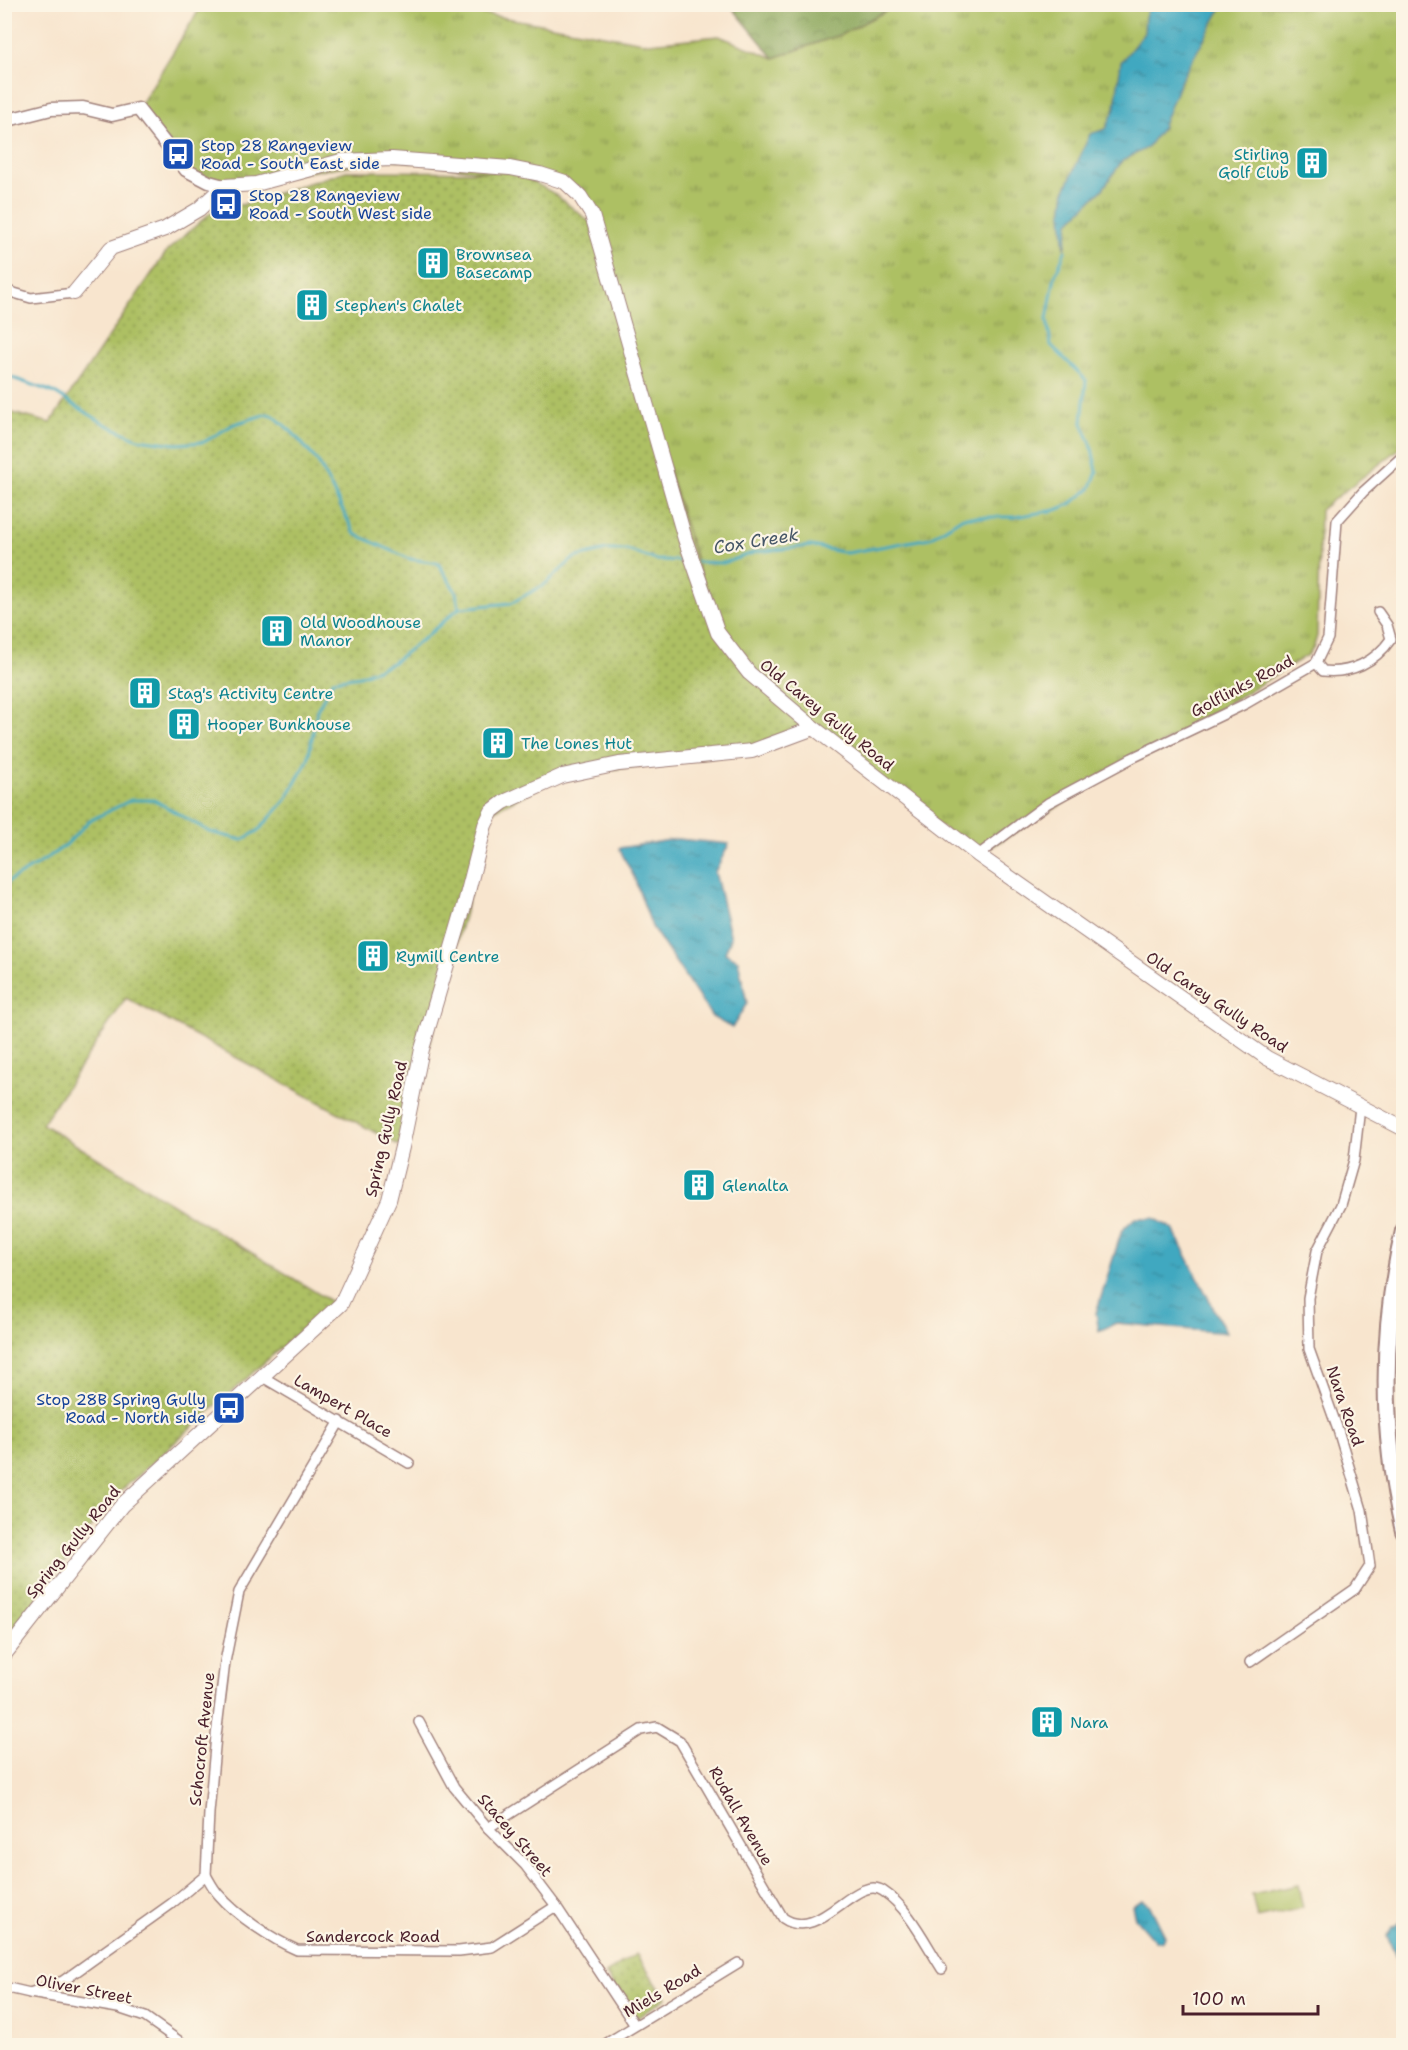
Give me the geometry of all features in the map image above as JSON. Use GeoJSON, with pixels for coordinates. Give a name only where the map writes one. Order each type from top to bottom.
{"type":"FeatureCollection","features":[{"type":"Feature","properties":{"kind":"highway"},"geometry":{"type":"LineString","coordinates":[[1404,1231],[1389,1310],[1385,1381],[1389,1439],[1404,1531]]}},
{"type":"Feature","properties":{"kind":"main road","name":"Old Carey Gully Road"},"geometry":{"type":"LineString","coordinates":[[224,186],[256,184],[341,161],[392,159],[510,168],[565,182],[580,195],[592,215],[693,561],[717,633],[749,673],[814,728],[978,855],[1267,1058],[1404,1129]]}},
{"type":"Feature","properties":{"kind":"main road"},"geometry":{"type":"LineString","coordinates":[[74,293],[111,248],[165,229],[199,209],[224,186]]}},
{"type":"Feature","properties":{"kind":"main road","name":"Spring Gully Road"},"geometry":{"type":"LineString","coordinates":[[4,1655],[122,1504],[341,1304],[389,1200],[422,1049],[464,907],[485,825],[492,811],[504,802],[562,776],[620,764],[752,751],[814,728]]}},
{"type":"Feature","properties":{"kind":"street"},"geometry":{"type":"LineString","coordinates":[[4,121],[51,109],[82,108],[111,115],[138,109],[186,170],[209,182],[224,186]]}},
{"type":"Feature","properties":{"kind":"street"},"geometry":{"type":"LineString","coordinates":[[4,290],[31,298],[74,293]]}},
{"type":"Feature","properties":{"kind":"street","name":"Golflinks Road"},"geometry":{"type":"LineString","coordinates":[[978,855],[1048,803],[1132,758],[1245,704],[1316,663],[1328,638],[1337,522],[1363,492],[1404,455]]}},
{"type":"Feature","properties":{"kind":"street"},"geometry":{"type":"LineString","coordinates":[[1316,663],[1323,671],[1333,672],[1360,667],[1382,652],[1391,639],[1388,625],[1378,612]]}},
{"type":"Feature","properties":{"kind":"street","name":"Nara Road"},"geometry":{"type":"LineString","coordinates":[[1250,1662],[1355,1589],[1370,1566],[1362,1510],[1338,1430],[1309,1349],[1308,1298],[1317,1251],[1341,1205],[1354,1160],[1360,1107]]}},
{"type":"Feature","properties":{"kind":"street","name":"Lampert Place"},"geometry":{"type":"LineString","coordinates":[[261,1376],[408,1462]]}},
{"type":"Feature","properties":{"kind":"street","name":"Schocroft Avenue"},"geometry":{"type":"LineString","coordinates":[[206,1875],[216,1736],[225,1662],[239,1592],[340,1421]]}},
{"type":"Feature","properties":{"kind":"street","name":"Stacey Street"},"geometry":{"type":"LineString","coordinates":[[419,1722],[454,1787],[488,1828],[525,1865],[556,1906],[634,2024]]}},
{"type":"Feature","properties":{"kind":"street","name":"Rudall Avenue"},"geometry":{"type":"LineString","coordinates":[[488,1828],[640,1730],[657,1727],[680,1741],[783,1918],[792,1924],[807,1925],[866,1889],[880,1889],[900,1905],[942,1968]]}},
{"type":"Feature","properties":{"kind":"street"},"geometry":{"type":"LineString","coordinates":[[30,1993],[63,1981],[171,1904],[206,1875]]}},
{"type":"Feature","properties":{"kind":"street","name":"Sandercock Road"},"geometry":{"type":"LineString","coordinates":[[206,1875],[219,1896],[244,1917],[275,1940],[297,1950],[459,1952],[492,1947],[556,1906]]}},
{"type":"Feature","properties":{"kind":"street","name":"Miels Road"},"geometry":{"type":"LineString","coordinates":[[602,2046],[634,2024],[738,1964]]}},
{"type":"Feature","properties":{"kind":"street","name":"Oliver Street"},"geometry":{"type":"LineString","coordinates":[[4,1987],[118,2008],[145,2017],[186,2046]]}},
{"type":"Feature","properties":{"kind":"green space","name":"Stirling Golf Club"},"geometry":{"type":"Polygon","coordinates":[[[1003,4],[1403,5],[1403,446],[1320,510],[1317,636],[1308,655],[978,855],[814,728],[718,633],[592,215],[565,182],[392,159],[222,185],[186,170],[138,109],[202,5],[432,5],[649,43],[719,36],[774,58],[842,34],[897,5],[973,5],[990,13],[1003,4]]]}},
{"type":"Feature","properties":{"kind":"green space"},"geometry":{"type":"Polygon","coordinates":[[[730,5],[897,5],[842,34],[774,58],[730,5]]]}},
{"type":"Feature","properties":{"kind":"green space"},"geometry":{"type":"Polygon","coordinates":[[[346,171],[516,172],[555,194],[591,223],[718,633],[814,728],[752,751],[562,776],[492,811],[402,1147],[126,998],[42,1124],[332,1302],[116,1495],[5,1641],[5,411],[50,423],[167,251],[224,201],[241,205],[346,171]]]}},
{"type":"Feature","properties":{"kind":"green space"},"geometry":{"type":"Polygon","coordinates":[[[1298,1885],[1303,1908],[1257,1918],[1252,1895],[1298,1885]]]}},
{"type":"Feature","properties":{"kind":"green space"},"geometry":{"type":"Polygon","coordinates":[[[636,1954],[666,1998],[634,2020],[606,1974],[636,1954]]]}},
{"type":"Feature","properties":{"kind":"water"},"geometry":{"type":"Polygon","coordinates":[[[1150,5],[1223,5],[1180,82],[1162,128],[1147,148],[1122,161],[1103,189],[1069,222],[1065,251],[1062,214],[1065,190],[1090,134],[1106,129],[1115,108],[1121,62],[1144,33],[1145,17],[1150,5]]]}},
{"type":"Feature","properties":{"kind":"water"},"geometry":{"type":"Polygon","coordinates":[[[677,839],[729,844],[715,872],[731,938],[725,953],[738,960],[747,1003],[732,1028],[712,1017],[652,927],[634,877],[619,848],[677,839]]]}},
{"type":"Feature","properties":{"kind":"water"},"geometry":{"type":"Polygon","coordinates":[[[1135,1218],[1154,1218],[1173,1229],[1226,1333],[1116,1323],[1099,1331],[1096,1313],[1122,1230],[1135,1218]]]}},
{"type":"Feature","properties":{"kind":"water"},"geometry":{"type":"Polygon","coordinates":[[[1143,1900],[1149,1904],[1165,1936],[1161,1941],[1155,1941],[1135,1918],[1132,1906],[1143,1900]]]}},
{"type":"Feature","properties":{"kind":"water"},"geometry":{"type":"Polygon","coordinates":[[[1404,1921],[1403,1963],[1396,1957],[1387,1936],[1392,1927],[1404,1921]]]}},
{"type":"Feature","properties":{"kind":"waterway","name":"Cox Creek"},"geometry":{"type":"LineString","coordinates":[[697,562],[723,563],[756,552],[811,546],[847,553],[930,538],[963,517],[1014,517],[1056,510],[1070,504],[1090,489],[1097,472],[1091,444],[1082,423],[1086,380],[1051,345],[1047,319],[1055,276],[1065,251]]}},
{"type":"Feature","properties":{"kind":"waterway"},"geometry":{"type":"LineString","coordinates":[[4,375],[53,392],[105,424],[138,439],[176,444],[204,442],[234,424],[267,414],[274,416],[293,433],[318,462],[355,534],[410,559],[438,563],[456,592],[459,608]]}},
{"type":"Feature","properties":{"kind":"waterway","name":"Cox Creek"},"geometry":{"type":"LineString","coordinates":[[4,884],[66,845],[89,821],[131,800],[154,800],[210,832],[242,840],[258,831],[285,801],[308,760],[317,710],[333,680],[360,676],[392,663],[459,608],[511,603],[544,585],[574,558],[606,550],[627,550],[656,560],[687,561]]}},
{"type":"Feature","properties":{"kind":"place","name":"Stop 28 Rangeview Road - South East side"},"geometry":{"type":"Point","coordinates":[178,154]}},
{"type":"Feature","properties":{"kind":"place","name":"Stirling Golf Club"},"geometry":{"type":"Point","coordinates":[1312,163]}},
{"type":"Feature","properties":{"kind":"place","name":"Stop 28 Rangeview Road - South West side"},"geometry":{"type":"Point","coordinates":[226,204]}},
{"type":"Feature","properties":{"kind":"place","name":"Brownsea Basecamp"},"geometry":{"type":"Point","coordinates":[433,263]}},
{"type":"Feature","properties":{"kind":"place","name":"Stephen's Chalet"},"geometry":{"type":"Point","coordinates":[312,305]}},
{"type":"Feature","properties":{"kind":"place","name":"Old Woodhouse Manor"},"geometry":{"type":"Point","coordinates":[277,631]}},
{"type":"Feature","properties":{"kind":"place","name":"Stag's Activity Centre"},"geometry":{"type":"Point","coordinates":[145,693]}},
{"type":"Feature","properties":{"kind":"place","name":"Hooper Bunkhouse"},"geometry":{"type":"Point","coordinates":[184,724]}},
{"type":"Feature","properties":{"kind":"place","name":"The Lones Hut"},"geometry":{"type":"Point","coordinates":[498,743]}},
{"type":"Feature","properties":{"kind":"place","name":"Rymill Centre"},"geometry":{"type":"Point","coordinates":[373,956]}},
{"type":"Feature","properties":{"kind":"place","name":"Glenalta"},"geometry":{"type":"Point","coordinates":[699,1185]}},
{"type":"Feature","properties":{"kind":"place","name":"Stop 28B Spring Gully Road - North side"},"geometry":{"type":"Point","coordinates":[229,1408]}},
{"type":"Feature","properties":{"kind":"place","name":"Nara"},"geometry":{"type":"Point","coordinates":[1047,1722]}}]}
